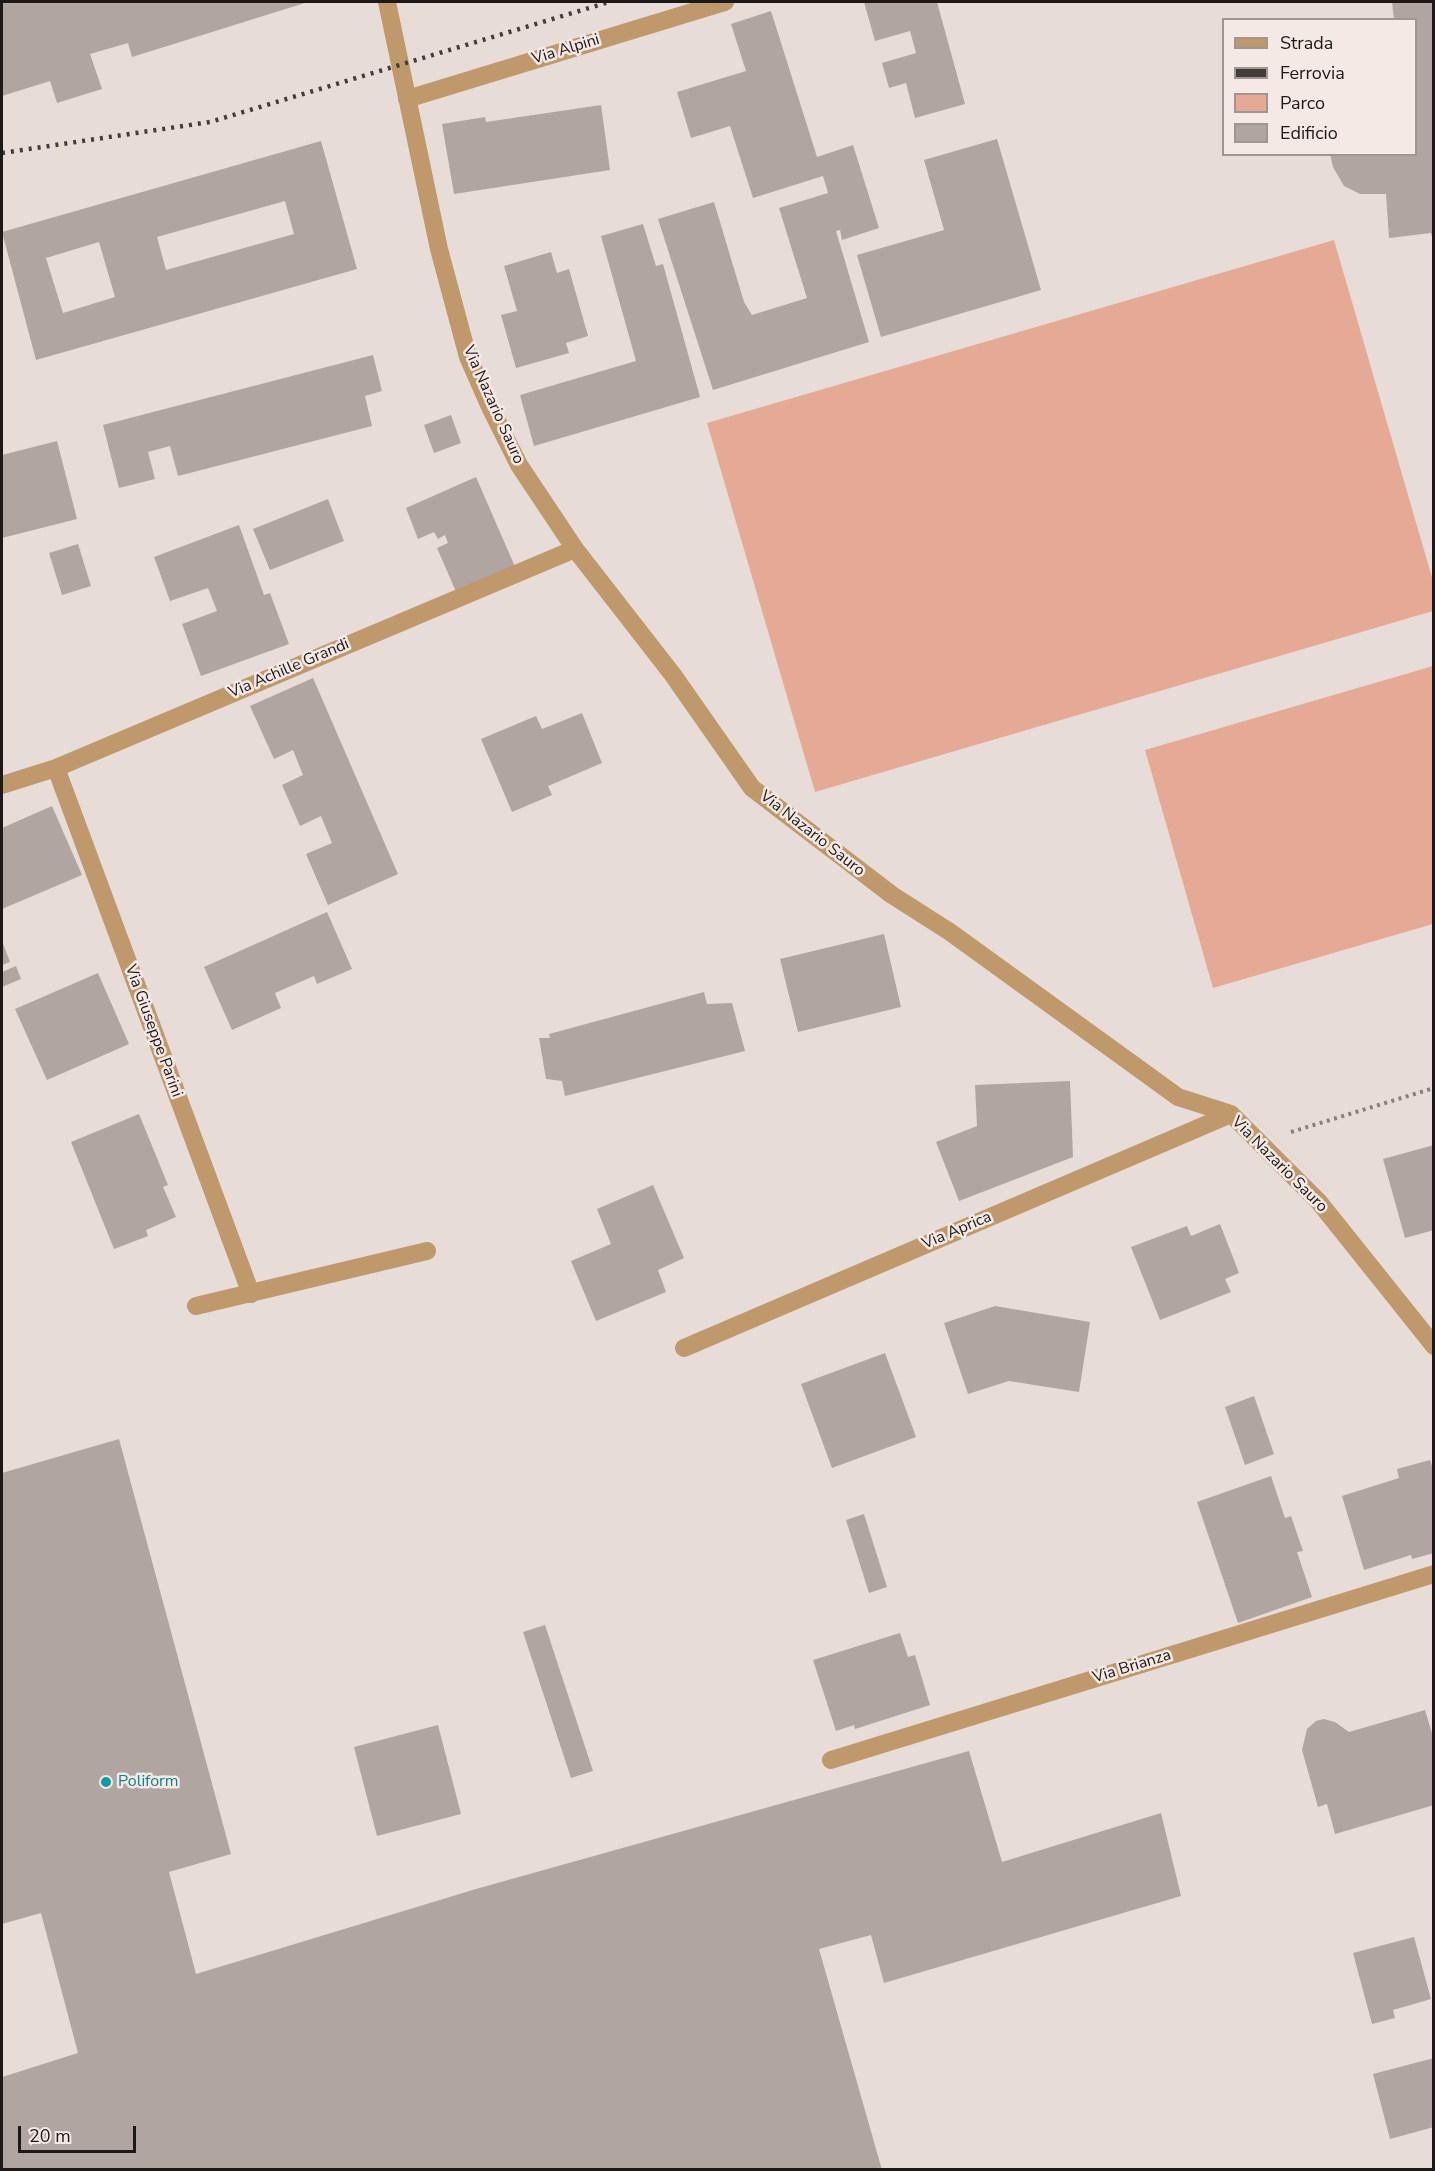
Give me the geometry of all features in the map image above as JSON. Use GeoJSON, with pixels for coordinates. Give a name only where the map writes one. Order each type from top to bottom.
{"type":"FeatureCollection","features":[{"type":"Feature","properties":{"kind":"street","name":"Via Nazario Sauro"},"geometry":{"type":"LineString","coordinates":[[387,2],[439,249],[468,357],[519,465],[575,549],[673,675],[752,788],[892,895],[950,932],[1178,1097],[1231,1114],[1319,1202],[1434,1346]]}},
{"type":"Feature","properties":{"kind":"street","name":"Via Alpini"},"geometry":{"type":"LineString","coordinates":[[407,99],[725,2]]}},
{"type":"Feature","properties":{"kind":"street","name":"Via Achille Grandi"},"geometry":{"type":"LineString","coordinates":[[2,785],[56,768],[575,549]]}},
{"type":"Feature","properties":{"kind":"street","name":"Via Giuseppe Parini"},"geometry":{"type":"LineString","coordinates":[[56,768],[251,1294]]}},
{"type":"Feature","properties":{"kind":"street","name":"Via Aprica"},"geometry":{"type":"LineString","coordinates":[[684,1348],[1231,1114]]}},
{"type":"Feature","properties":{"kind":"street"},"geometry":{"type":"LineString","coordinates":[[196,1306],[427,1251]]}},
{"type":"Feature","properties":{"kind":"street","name":"Via Brianza"},"geometry":{"type":"LineString","coordinates":[[831,1760],[1434,1574]]}},
{"type":"Feature","properties":{"kind":"path"},"geometry":{"type":"LineString","coordinates":[[1259,1142],[1434,1088]]}},
{"type":"Feature","properties":{"kind":"green space"},"geometry":{"type":"Polygon","coordinates":[[[1334,240],[1433,581],[1433,611],[815,792],[707,423],[1334,240]]]}},
{"type":"Feature","properties":{"kind":"green space"},"geometry":{"type":"Polygon","coordinates":[[[1433,666],[1433,924],[1213,988],[1145,750],[1433,666]]]}},
{"type":"Feature","properties":{"kind":"building"},"geometry":{"type":"Polygon","coordinates":[[[2,2],[308,2],[132,57],[128,43],[90,54],[102,89],[57,103],[50,81],[2,96],[2,2]]]}},
{"type":"Feature","properties":{"kind":"building"},"geometry":{"type":"Polygon","coordinates":[[[864,2],[937,2],[965,104],[915,118],[906,83],[889,88],[882,63],[916,53],[910,31],[875,41],[864,2]]]}},
{"type":"Feature","properties":{"kind":"building"},"geometry":{"type":"Polygon","coordinates":[[[1392,2],[1434,2],[1434,242],[1431,233],[1389,238],[1386,194],[1360,194],[1344,186],[1333,167],[1330,156],[1417,156],[1417,18],[1394,18],[1392,2]]]}},
{"type":"Feature","properties":{"kind":"building"},"geometry":{"type":"Polygon","coordinates":[[[771,11],[817,157],[853,145],[879,228],[842,240],[840,230],[836,231],[869,342],[713,390],[658,219],[714,202],[744,302],[752,315],[807,298],[779,208],[828,193],[823,176],[753,198],[730,126],[691,138],[677,92],[746,71],[731,24],[771,11]]]}},
{"type":"Feature","properties":{"kind":"building"},"geometry":{"type":"Polygon","coordinates":[[[601,105],[610,170],[454,194],[442,124],[485,117],[486,122],[601,105]]]}},
{"type":"Feature","properties":{"kind":"building"},"geometry":{"type":"Polygon","coordinates":[[[997,139],[1041,290],[881,337],[857,255],[944,230],[924,160],[997,139]]]}},
{"type":"Feature","properties":{"kind":"building"},"geometry":{"type":"Polygon","coordinates":[[[321,141],[357,269],[36,360],[2,232],[321,141]],[[285,201],[157,237],[166,270],[294,234],[285,201]],[[99,242],[46,258],[63,313],[115,297],[99,242]]]}},
{"type":"Feature","properties":{"kind":"building"},"geometry":{"type":"Polygon","coordinates":[[[643,224],[656,266],[663,264],[700,397],[534,446],[520,395],[636,361],[601,236],[643,224]]]}},
{"type":"Feature","properties":{"kind":"building"},"geometry":{"type":"Polygon","coordinates":[[[551,252],[557,273],[569,269],[588,336],[566,343],[569,353],[516,368],[501,315],[517,311],[504,266],[551,252]]]}},
{"type":"Feature","properties":{"kind":"building"},"geometry":{"type":"Polygon","coordinates":[[[373,355],[382,391],[365,396],[372,426],[178,476],[170,446],[148,452],[155,479],[119,488],[103,425],[373,355]]]}},
{"type":"Feature","properties":{"kind":"building"},"geometry":{"type":"Polygon","coordinates":[[[451,415],[461,443],[434,453],[424,425],[451,415]]]}},
{"type":"Feature","properties":{"kind":"building"},"geometry":{"type":"Polygon","coordinates":[[[57,441],[77,519],[2,538],[2,455],[57,441]]]}},
{"type":"Feature","properties":{"kind":"building"},"geometry":{"type":"Polygon","coordinates":[[[476,477],[516,569],[457,594],[437,548],[448,543],[445,535],[438,539],[434,532],[418,539],[406,508],[476,477]]]}},
{"type":"Feature","properties":{"kind":"building"},"geometry":{"type":"Polygon","coordinates":[[[328,499],[344,541],[270,570],[253,529],[328,499]]]}},
{"type":"Feature","properties":{"kind":"building"},"geometry":{"type":"Polygon","coordinates":[[[239,525],[264,595],[270,593],[289,644],[201,676],[182,624],[217,611],[208,588],[170,601],[154,557],[239,525]]]}},
{"type":"Feature","properties":{"kind":"building"},"geometry":{"type":"Polygon","coordinates":[[[78,544],[91,586],[62,595],[49,553],[78,544]]]}},
{"type":"Feature","properties":{"kind":"building"},"geometry":{"type":"Polygon","coordinates":[[[313,678],[398,874],[328,905],[306,854],[332,843],[321,816],[300,826],[282,785],[303,775],[293,750],[274,759],[250,706],[313,678]]]}},
{"type":"Feature","properties":{"kind":"building"},"geometry":{"type":"Polygon","coordinates":[[[582,713],[602,763],[548,786],[552,795],[512,812],[481,739],[536,716],[542,729],[582,713]]]}},
{"type":"Feature","properties":{"kind":"building"},"geometry":{"type":"Polygon","coordinates":[[[52,806],[82,875],[2,909],[2,828],[52,806]]]}},
{"type":"Feature","properties":{"kind":"building"},"geometry":{"type":"Polygon","coordinates":[[[327,912],[352,969],[317,984],[314,976],[275,993],[281,1008],[232,1030],[204,967],[327,912]]]}},
{"type":"Feature","properties":{"kind":"building"},"geometry":{"type":"Polygon","coordinates":[[[884,934],[901,1007],[798,1032],[780,959],[884,934]]]}},
{"type":"Feature","properties":{"kind":"building"},"geometry":{"type":"Polygon","coordinates":[[[2,941],[10,962],[2,965],[2,941]]]}},
{"type":"Feature","properties":{"kind":"building"},"geometry":{"type":"Polygon","coordinates":[[[16,966],[21,979],[2,987],[2,972],[16,966]]]}},
{"type":"Feature","properties":{"kind":"building"},"geometry":{"type":"Polygon","coordinates":[[[98,973],[129,1044],[47,1080],[15,1009],[98,973]]]}},
{"type":"Feature","properties":{"kind":"building"},"geometry":{"type":"Polygon","coordinates":[[[704,992],[707,1004],[732,1003],[745,1051],[565,1096],[562,1081],[546,1079],[539,1038],[550,1038],[549,1034],[704,992]]]}},
{"type":"Feature","properties":{"kind":"building"},"geometry":{"type":"Polygon","coordinates":[[[1070,1081],[1073,1157],[959,1201],[936,1142],[977,1126],[975,1085],[1070,1081]]]}},
{"type":"Feature","properties":{"kind":"building"},"geometry":{"type":"Polygon","coordinates":[[[139,1114],[168,1185],[163,1187],[176,1217],[146,1230],[148,1236],[114,1249],[71,1142],[139,1114]]]}},
{"type":"Feature","properties":{"kind":"building"},"geometry":{"type":"Polygon","coordinates":[[[1434,1145],[1434,1230],[1405,1238],[1383,1159],[1434,1145]]]}},
{"type":"Feature","properties":{"kind":"building"},"geometry":{"type":"Polygon","coordinates":[[[653,1185],[684,1258],[658,1270],[666,1292],[596,1321],[571,1261],[611,1244],[597,1209],[653,1185]]]}},
{"type":"Feature","properties":{"kind":"building"},"geometry":{"type":"Polygon","coordinates":[[[1220,1224],[1239,1273],[1225,1279],[1231,1292],[1160,1320],[1131,1247],[1187,1226],[1191,1236],[1220,1224]]]}},
{"type":"Feature","properties":{"kind":"building"},"geometry":{"type":"Polygon","coordinates":[[[995,1306],[1090,1322],[1079,1392],[1009,1381],[968,1394],[944,1323],[995,1306]]]}},
{"type":"Feature","properties":{"kind":"building"},"geometry":{"type":"Polygon","coordinates":[[[885,1353],[916,1437],[832,1468],[801,1384],[885,1353]]]}},
{"type":"Feature","properties":{"kind":"building"},"geometry":{"type":"Polygon","coordinates":[[[1254,1396],[1274,1454],[1245,1465],[1225,1407],[1254,1396]]]}},
{"type":"Feature","properties":{"kind":"building","name":"Poliform"},"geometry":{"type":"Polygon","coordinates":[[[119,1439],[231,1854],[169,1872],[196,1974],[476,1889],[969,1751],[1002,1862],[1161,1813],[1181,1896],[884,1983],[871,1935],[819,1949],[882,2170],[2,2170],[2,2077],[78,2053],[41,1913],[2,1924],[2,1473],[119,1439]]]}},
{"type":"Feature","properties":{"kind":"building"},"geometry":{"type":"Polygon","coordinates":[[[1430,1460],[1434,1472],[1434,1553],[1412,1559],[1411,1555],[1364,1570],[1342,1496],[1399,1478],[1397,1469],[1430,1460]]]}},
{"type":"Feature","properties":{"kind":"building"},"geometry":{"type":"Polygon","coordinates":[[[1271,1476],[1285,1518],[1291,1516],[1303,1551],[1297,1552],[1312,1597],[1238,1623],[1197,1502],[1271,1476]]]}},
{"type":"Feature","properties":{"kind":"building"},"geometry":{"type":"Polygon","coordinates":[[[864,1514],[887,1587],[869,1593],[846,1520],[864,1514]]]}},
{"type":"Feature","properties":{"kind":"building"},"geometry":{"type":"Polygon","coordinates":[[[545,1625],[593,1771],[571,1778],[523,1632],[545,1625]]]}},
{"type":"Feature","properties":{"kind":"building"},"geometry":{"type":"Polygon","coordinates":[[[900,1633],[908,1657],[915,1655],[930,1705],[855,1729],[854,1725],[836,1731],[813,1660],[900,1633]]]}},
{"type":"Feature","properties":{"kind":"building"},"geometry":{"type":"Polygon","coordinates":[[[1425,1710],[1434,1740],[1434,1805],[1335,1834],[1327,1804],[1318,1807],[1302,1750],[1307,1729],[1316,1721],[1324,1719],[1335,1722],[1349,1732],[1425,1710]]]}},
{"type":"Feature","properties":{"kind":"building"},"geometry":{"type":"Polygon","coordinates":[[[438,1725],[461,1814],[377,1836],[354,1747],[438,1725]]]}},
{"type":"Feature","properties":{"kind":"building"},"geometry":{"type":"Polygon","coordinates":[[[1414,1937],[1431,1999],[1393,2010],[1395,2018],[1372,2024],[1353,1953],[1414,1937]]]}},
{"type":"Feature","properties":{"kind":"building"},"geometry":{"type":"Polygon","coordinates":[[[1434,2058],[1434,2127],[1390,2139],[1373,2074],[1434,2058]]]}},
{"type":"Feature","properties":{"kind":"railway"},"geometry":{"type":"LineString","coordinates":[[2,153],[210,122],[609,2]]}},
{"type":"Feature","properties":{"kind":"place","name":"Poliform"},"geometry":{"type":"Point","coordinates":[106,1782]}}]}
